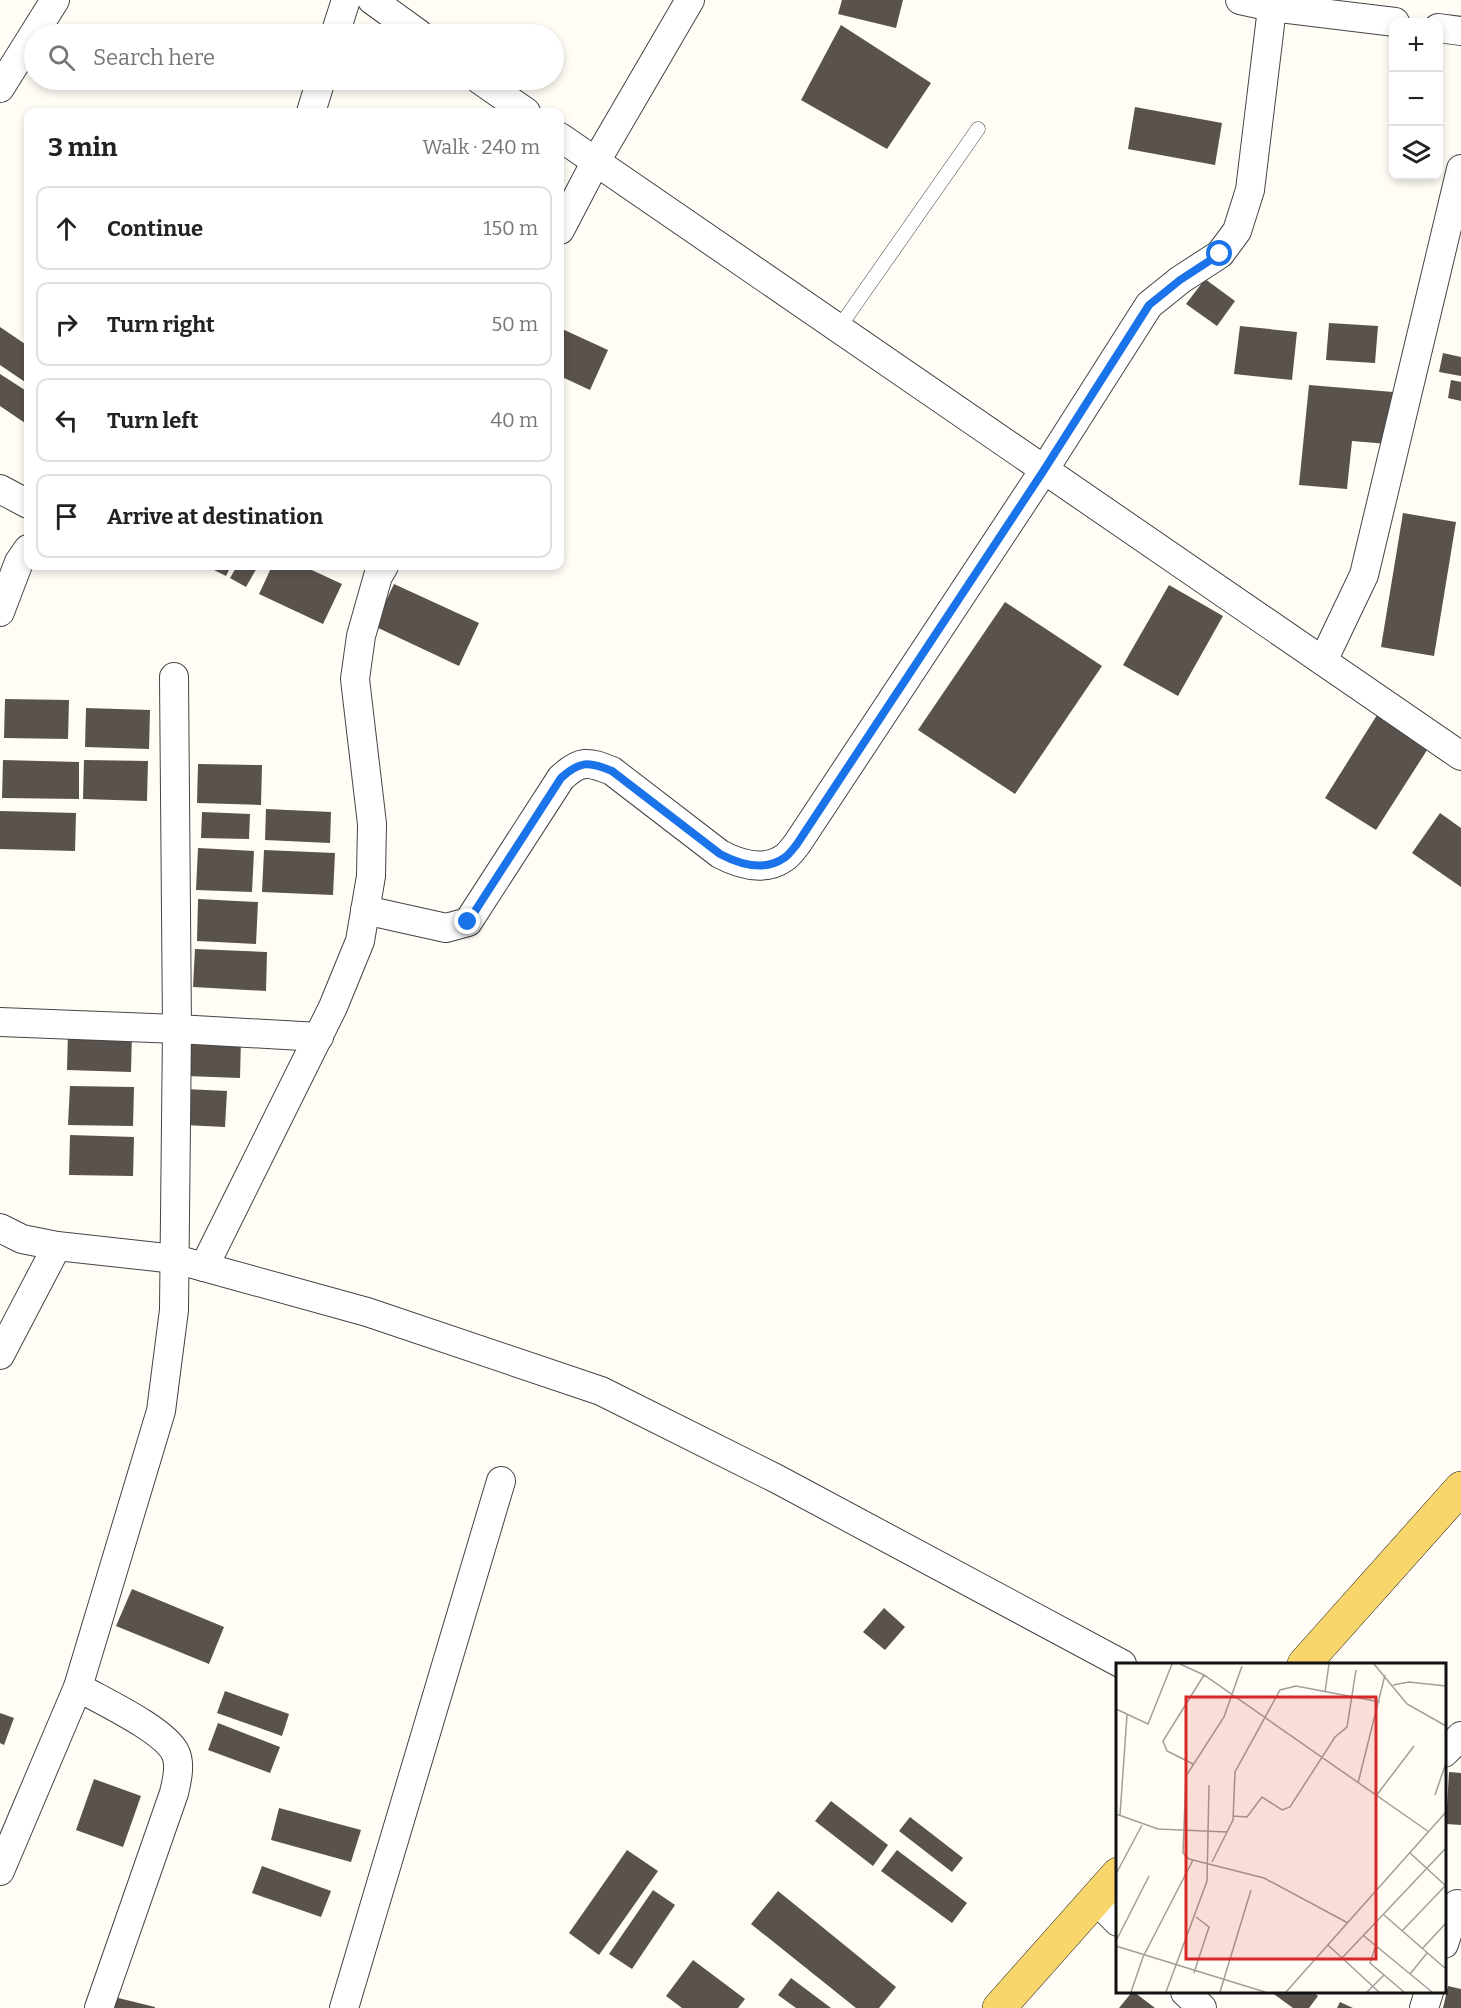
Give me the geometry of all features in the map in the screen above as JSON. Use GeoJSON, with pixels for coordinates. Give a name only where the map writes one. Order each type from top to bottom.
{"type":"FeatureCollection","features":[{"type":"Feature","properties":{"kind":"main road"},"geometry":{"type":"LineString","coordinates":[[1306,1663],[1461,1488]]}},
{"type":"Feature","properties":{"kind":"main road"},"geometry":{"type":"LineString","coordinates":[[999,2008],[1116,1876]]}},
{"type":"Feature","properties":{"kind":"street"},"geometry":{"type":"LineString","coordinates":[[40,24],[55,0]]}},
{"type":"Feature","properties":{"kind":"street"},"geometry":{"type":"LineString","coordinates":[[338,24],[346,0]]}},
{"type":"Feature","properties":{"kind":"street"},"geometry":{"type":"LineString","coordinates":[[372,0],[405,24]]}},
{"type":"Feature","properties":{"kind":"street"},"geometry":{"type":"LineString","coordinates":[[564,222],[594,163],[690,0]]}},
{"type":"Feature","properties":{"kind":"street"},"geometry":{"type":"LineString","coordinates":[[1240,0],[1389,21]]}},
{"type":"Feature","properties":{"kind":"street"},"geometry":{"type":"LineString","coordinates":[[365,910],[446,928],[468,922],[561,778],[573,767],[584,763],[596,764],[612,771],[720,854],[738,864],[770,865],[784,858],[797,844],[1044,470],[1149,305],[1180,280],[1220,254],[1237,231],[1250,190],[1273,3]]}},
{"type":"Feature","properties":{"kind":"street"},"geometry":{"type":"LineString","coordinates":[[1443,29],[1461,31]]}},
{"type":"Feature","properties":{"kind":"street"},"geometry":{"type":"LineString","coordinates":[[0,88],[24,50]]}},
{"type":"Feature","properties":{"kind":"street"},"geometry":{"type":"LineString","coordinates":[[311,108],[318,90]]}},
{"type":"Feature","properties":{"kind":"street"},"geometry":{"type":"LineString","coordinates":[[494,90],[520,108]]}},
{"type":"Feature","properties":{"kind":"street"},"geometry":{"type":"LineString","coordinates":[[564,140],[594,163],[1461,755]]}},
{"type":"Feature","properties":{"kind":"street"},"geometry":{"type":"LineString","coordinates":[[1323,662],[1364,574],[1461,169]]}},
{"type":"Feature","properties":{"kind":"street"},"geometry":{"type":"LineString","coordinates":[[0,489],[24,502]]}},
{"type":"Feature","properties":{"kind":"street"},"geometry":{"type":"LineString","coordinates":[[0,612],[24,556]]}},
{"type":"Feature","properties":{"kind":"street"},"geometry":{"type":"LineString","coordinates":[[204,1267],[319,1037],[360,941],[371,876],[372,824],[355,679],[361,636],[382,570]]}},
{"type":"Feature","properties":{"kind":"street"},"geometry":{"type":"LineString","coordinates":[[0,1871],[78,1687],[161,1411],[174,1310],[175,1259],[177,1029],[174,677]]}},
{"type":"Feature","properties":{"kind":"street"},"geometry":{"type":"LineString","coordinates":[[0,1022],[319,1037]]}},
{"type":"Feature","properties":{"kind":"street"},"geometry":{"type":"LineString","coordinates":[[0,1228],[22,1239],[57,1246],[175,1259],[367,1312],[601,1391],[777,1479],[1118,1663]]}},
{"type":"Feature","properties":{"kind":"street"},"geometry":{"type":"LineString","coordinates":[[0,1355],[57,1246]]}},
{"type":"Feature","properties":{"kind":"street"},"geometry":{"type":"LineString","coordinates":[[344,2008],[501,1482]]}},
{"type":"Feature","properties":{"kind":"street"},"geometry":{"type":"LineString","coordinates":[[78,1687],[161,1735],[176,1752],[178,1766],[174,1793],[99,2008]]}},
{"type":"Feature","properties":{"kind":"street"},"geometry":{"type":"LineString","coordinates":[[1446,1752],[1461,1736]]}},
{"type":"Feature","properties":{"kind":"street"},"geometry":{"type":"LineString","coordinates":[[1095,1899],[1116,1920]]}},
{"type":"Feature","properties":{"kind":"street"},"geometry":{"type":"LineString","coordinates":[[1446,1935],[1454,1901]]}},
{"type":"Feature","properties":{"kind":"street"},"geometry":{"type":"LineString","coordinates":[[1424,2008],[1429,1993]]}},
{"type":"Feature","properties":{"kind":"lane"},"geometry":{"type":"LineString","coordinates":[[838,329],[978,129]]}},
{"type":"Feature","properties":{"kind":"building"},"geometry":{"type":"Polygon","coordinates":[[[842,0],[903,0],[896,28],[838,14],[842,0]]]}},
{"type":"Feature","properties":{"kind":"building"},"geometry":{"type":"Polygon","coordinates":[[[841,25],[931,83],[887,149],[801,100],[841,25]]]}},
{"type":"Feature","properties":{"kind":"building"},"geometry":{"type":"Polygon","coordinates":[[[1135,107],[1222,123],[1215,165],[1128,149],[1135,107]]]}},
{"type":"Feature","properties":{"kind":"building"},"geometry":{"type":"Polygon","coordinates":[[[1205,279],[1235,301],[1217,326],[1186,304],[1205,279]]]}},
{"type":"Feature","properties":{"kind":"building"},"geometry":{"type":"Polygon","coordinates":[[[1329,323],[1378,326],[1375,363],[1326,360],[1329,323]]]}},
{"type":"Feature","properties":{"kind":"building"},"geometry":{"type":"Polygon","coordinates":[[[1240,326],[1297,332],[1292,380],[1234,374],[1240,326]]]}},
{"type":"Feature","properties":{"kind":"building"},"geometry":{"type":"Polygon","coordinates":[[[0,327],[24,343],[24,381],[0,365],[0,327]]]}},
{"type":"Feature","properties":{"kind":"building"},"geometry":{"type":"Polygon","coordinates":[[[564,330],[608,350],[590,390],[564,378],[564,330]]]}},
{"type":"Feature","properties":{"kind":"building"},"geometry":{"type":"Polygon","coordinates":[[[1443,353],[1461,357],[1461,376],[1439,372],[1443,353]]]}},
{"type":"Feature","properties":{"kind":"building"},"geometry":{"type":"Polygon","coordinates":[[[0,374],[24,389],[24,422],[0,406],[0,374]]]}},
{"type":"Feature","properties":{"kind":"building"},"geometry":{"type":"Polygon","coordinates":[[[1451,380],[1461,382],[1461,401],[1448,398],[1451,380]]]}},
{"type":"Feature","properties":{"kind":"building"},"geometry":{"type":"Polygon","coordinates":[[[1309,385],[1393,392],[1388,444],[1352,441],[1347,489],[1299,485],[1309,385]]]}},
{"type":"Feature","properties":{"kind":"building"},"geometry":{"type":"Polygon","coordinates":[[[1403,513],[1456,522],[1434,656],[1381,647],[1403,513]]]}},
{"type":"Feature","properties":{"kind":"building"},"geometry":{"type":"Polygon","coordinates":[[[214,570],[229,570],[226,576],[214,570]]]}},
{"type":"Feature","properties":{"kind":"building"},"geometry":{"type":"Polygon","coordinates":[[[235,570],[256,570],[246,587],[230,578],[235,570]]]}},
{"type":"Feature","properties":{"kind":"building"},"geometry":{"type":"Polygon","coordinates":[[[270,570],[312,570],[342,584],[323,624],[259,594],[270,570]]]}},
{"type":"Feature","properties":{"kind":"building"},"geometry":{"type":"Polygon","coordinates":[[[394,584],[479,623],[459,666],[374,626],[394,584]]]}},
{"type":"Feature","properties":{"kind":"building"},"geometry":{"type":"Polygon","coordinates":[[[1169,585],[1223,616],[1178,696],[1123,665],[1169,585]]]}},
{"type":"Feature","properties":{"kind":"building"},"geometry":{"type":"Polygon","coordinates":[[[1005,602],[1102,666],[1015,794],[918,730],[1005,602]]]}},
{"type":"Feature","properties":{"kind":"building"},"geometry":{"type":"Polygon","coordinates":[[[5,699],[69,700],[68,739],[4,738],[5,699]]]}},
{"type":"Feature","properties":{"kind":"building"},"geometry":{"type":"Polygon","coordinates":[[[86,708],[150,710],[149,749],[85,747],[86,708]]]}},
{"type":"Feature","properties":{"kind":"building"},"geometry":{"type":"Polygon","coordinates":[[[1377,715],[1429,747],[1376,830],[1325,798],[1377,715]]]}},
{"type":"Feature","properties":{"kind":"building"},"geometry":{"type":"Polygon","coordinates":[[[3,760],[79,762],[79,799],[2,798],[3,760]]]}},
{"type":"Feature","properties":{"kind":"building"},"geometry":{"type":"Polygon","coordinates":[[[84,760],[148,761],[147,801],[83,799],[84,760]]]}},
{"type":"Feature","properties":{"kind":"building"},"geometry":{"type":"Polygon","coordinates":[[[198,764],[262,765],[261,805],[197,803],[198,764]]]}},
{"type":"Feature","properties":{"kind":"building"},"geometry":{"type":"Polygon","coordinates":[[[266,809],[331,812],[330,843],[265,840],[266,809]]]}},
{"type":"Feature","properties":{"kind":"building"},"geometry":{"type":"Polygon","coordinates":[[[0,811],[76,813],[75,851],[0,849],[0,811]]]}},
{"type":"Feature","properties":{"kind":"building"},"geometry":{"type":"Polygon","coordinates":[[[202,812],[250,814],[249,839],[201,838],[202,812]]]}},
{"type":"Feature","properties":{"kind":"building"},"geometry":{"type":"Polygon","coordinates":[[[1440,813],[1461,828],[1461,887],[1412,853],[1440,813]]]}},
{"type":"Feature","properties":{"kind":"building"},"geometry":{"type":"Polygon","coordinates":[[[198,848],[254,851],[252,892],[196,890],[198,848]]]}},
{"type":"Feature","properties":{"kind":"building"},"geometry":{"type":"Polygon","coordinates":[[[264,850],[335,853],[333,895],[262,892],[264,850]]]}},
{"type":"Feature","properties":{"kind":"building"},"geometry":{"type":"Polygon","coordinates":[[[198,899],[258,902],[256,944],[197,941],[198,899]]]}},
{"type":"Feature","properties":{"kind":"building"},"geometry":{"type":"Polygon","coordinates":[[[195,949],[267,952],[266,991],[193,987],[195,949]]]}},
{"type":"Feature","properties":{"kind":"building"},"geometry":{"type":"Polygon","coordinates":[[[68,1031],[132,1033],[131,1072],[67,1070],[68,1031]]]}},
{"type":"Feature","properties":{"kind":"building"},"geometry":{"type":"Polygon","coordinates":[[[188,1037],[241,1039],[240,1078],[186,1076],[188,1037]]]}},
{"type":"Feature","properties":{"kind":"building"},"geometry":{"type":"Polygon","coordinates":[[[70,1086],[134,1087],[133,1126],[68,1125],[70,1086]]]}},
{"type":"Feature","properties":{"kind":"building"},"geometry":{"type":"Polygon","coordinates":[[[185,1089],[227,1091],[225,1127],[184,1125],[185,1089]]]}},
{"type":"Feature","properties":{"kind":"building"},"geometry":{"type":"Polygon","coordinates":[[[70,1135],[134,1137],[133,1176],[69,1175],[70,1135]]]}},
{"type":"Feature","properties":{"kind":"building"},"geometry":{"type":"Polygon","coordinates":[[[132,1589],[224,1627],[209,1664],[116,1626],[132,1589]]]}},
{"type":"Feature","properties":{"kind":"building"},"geometry":{"type":"Polygon","coordinates":[[[884,1608],[905,1627],[885,1650],[863,1632],[884,1608]]]}},
{"type":"Feature","properties":{"kind":"building"},"geometry":{"type":"Polygon","coordinates":[[[225,1691],[289,1714],[282,1736],[217,1713],[225,1691]]]}},
{"type":"Feature","properties":{"kind":"building"},"geometry":{"type":"Polygon","coordinates":[[[0,1713],[14,1718],[4,1745],[0,1743],[0,1713]]]}},
{"type":"Feature","properties":{"kind":"building"},"geometry":{"type":"Polygon","coordinates":[[[218,1723],[280,1747],[270,1773],[208,1750],[218,1723]]]}},
{"type":"Feature","properties":{"kind":"building"},"geometry":{"type":"Polygon","coordinates":[[[1449,1772],[1461,1773],[1461,1825],[1446,1824],[1449,1772]]]}},
{"type":"Feature","properties":{"kind":"building"},"geometry":{"type":"Polygon","coordinates":[[[94,1779],[141,1796],[123,1847],[76,1830],[94,1779]]]}},
{"type":"Feature","properties":{"kind":"building"},"geometry":{"type":"Polygon","coordinates":[[[831,1801],[888,1845],[873,1866],[815,1821],[831,1801]]]}},
{"type":"Feature","properties":{"kind":"building"},"geometry":{"type":"Polygon","coordinates":[[[279,1808],[361,1830],[351,1862],[271,1840],[279,1808]]]}},
{"type":"Feature","properties":{"kind":"building"},"geometry":{"type":"Polygon","coordinates":[[[910,1817],[963,1858],[952,1872],[899,1831],[910,1817]]]}},
{"type":"Feature","properties":{"kind":"building"},"geometry":{"type":"Polygon","coordinates":[[[627,1850],[658,1871],[599,1955],[569,1933],[627,1850]]]}},
{"type":"Feature","properties":{"kind":"building"},"geometry":{"type":"Polygon","coordinates":[[[897,1850],[967,1903],[952,1923],[881,1871],[897,1850]]]}},
{"type":"Feature","properties":{"kind":"building"},"geometry":{"type":"Polygon","coordinates":[[[262,1866],[331,1891],[321,1917],[252,1893],[262,1866]]]}},
{"type":"Feature","properties":{"kind":"building"},"geometry":{"type":"Polygon","coordinates":[[[653,1890],[675,1905],[632,1969],[609,1954],[653,1890]]]}},
{"type":"Feature","properties":{"kind":"building"},"geometry":{"type":"Polygon","coordinates":[[[778,1891],[896,1987],[879,2008],[856,2008],[751,1924],[778,1891]]]}},
{"type":"Feature","properties":{"kind":"building"},"geometry":{"type":"Polygon","coordinates":[[[693,1960],[745,1999],[738,2008],[682,2008],[666,1996],[693,1960]]]}},
{"type":"Feature","properties":{"kind":"building"},"geometry":{"type":"Polygon","coordinates":[[[791,1978],[831,2008],[796,2008],[778,1995],[791,1978]]]}},
{"type":"Feature","properties":{"kind":"building"},"geometry":{"type":"Polygon","coordinates":[[[1448,1986],[1461,1989],[1461,2008],[1443,2008],[1448,1986]]]}},
{"type":"Feature","properties":{"kind":"building"},"geometry":{"type":"Polygon","coordinates":[[[1131,1993],[1135,1993],[1155,2008],[1119,2008],[1131,1993]]]}},
{"type":"Feature","properties":{"kind":"building"},"geometry":{"type":"Polygon","coordinates":[[[1272,1993],[1314,1993],[1318,1996],[1309,2008],[1293,2008],[1272,1993]]]}},
{"type":"Feature","properties":{"kind":"building"},"geometry":{"type":"Polygon","coordinates":[[[106,1995],[155,2007],[155,2008],[102,2008],[106,1995]]]}},
{"type":"Feature","properties":{"kind":"building"},"geometry":{"type":"Polygon","coordinates":[[[1340,2002],[1353,2008],[1337,2008],[1340,2002]]]}},
{"type":"Feature","properties":{"kind":"route"},"geometry":{"type":"LineString","coordinates":[[468,922],[561,778],[573,767],[584,763],[596,764],[612,771],[720,854],[738,864],[770,865],[784,858],[797,844],[1044,470],[1149,305],[1180,280],[1220,254]]}}]}
